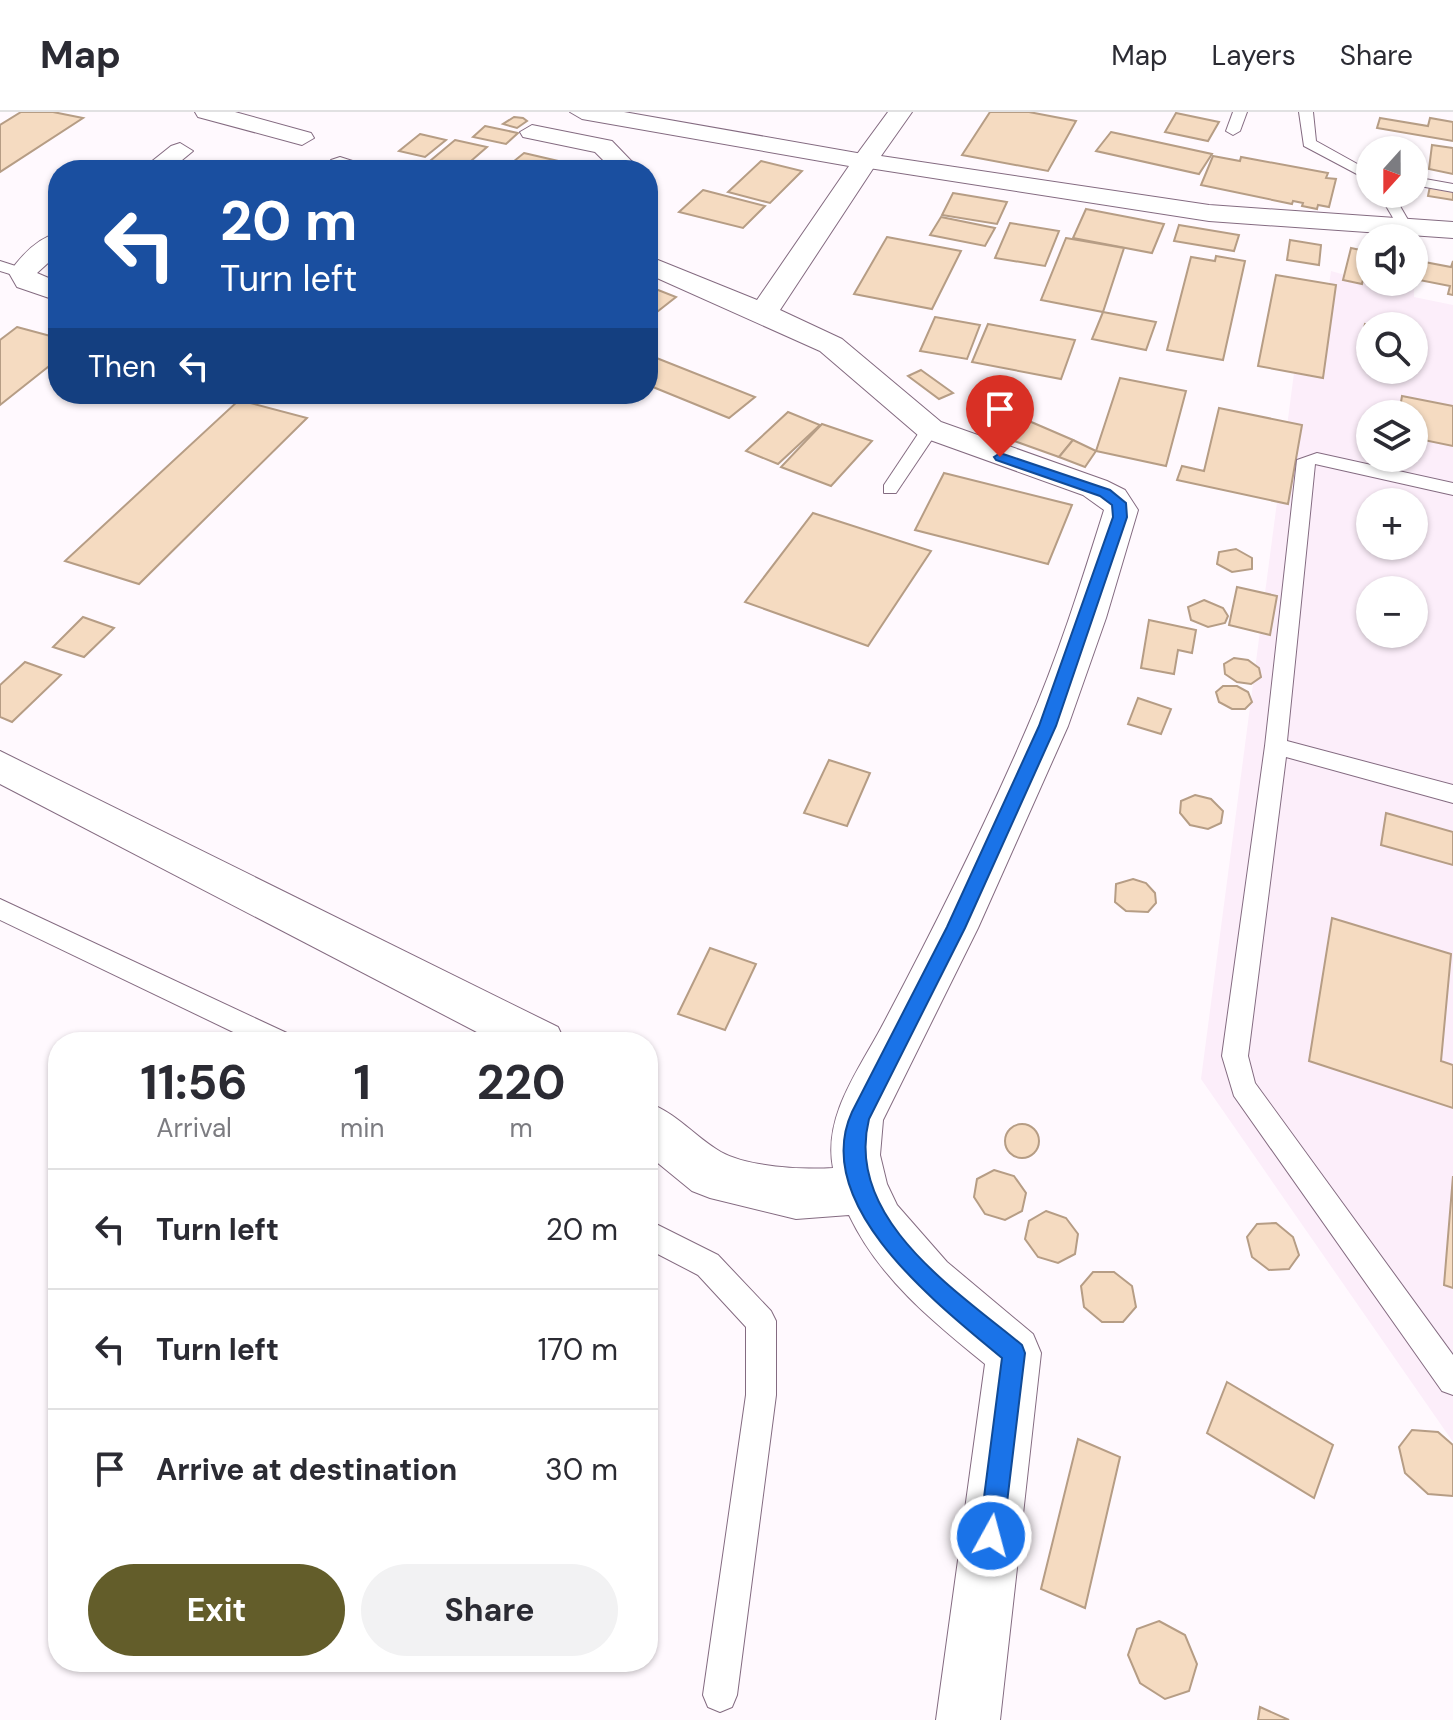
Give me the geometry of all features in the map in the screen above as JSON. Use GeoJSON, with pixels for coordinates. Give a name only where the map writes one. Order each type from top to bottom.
{"type":"FeatureCollection","features":[{"type":"Feature","properties":{"kind":"street"},"geometry":{"type":"LineString","coordinates":[[207,112],[302,138]]}},
{"type":"Feature","properties":{"kind":"street"},"geometry":{"type":"LineString","coordinates":[[582,112],[865,161],[1161,207],[1312,224],[1356,224]]}},
{"type":"Feature","properties":{"kind":"street"},"geometry":{"type":"LineString","coordinates":[[763,313],[900,112]]}},
{"type":"Feature","properties":{"kind":"street"},"geometry":{"type":"LineString","coordinates":[[532,132],[603,146],[617,160]]}},
{"type":"Feature","properties":{"kind":"street"},"geometry":{"type":"LineString","coordinates":[[168,160],[180,151]]}},
{"type":"Feature","properties":{"kind":"street"},"geometry":{"type":"LineString","coordinates":[[1428,227],[1453,230]]}},
{"type":"Feature","properties":{"kind":"street"},"geometry":{"type":"LineString","coordinates":[[48,249],[12,270],[27,281],[48,288]]}},
{"type":"Feature","properties":{"kind":"street"},"geometry":{"type":"LineString","coordinates":[[658,268],[831,345],[930,429],[961,443],[1095,488],[1119,503],[1120,517],[1048,726],[956,928],[859,1118],[854,1137],[855,1164],[864,1190],[878,1221],[900,1252],[932,1284],[1014,1353],[968,1720]]}},
{"type":"Feature","properties":{"kind":"street"},"geometry":{"type":"LineString","coordinates":[[0,766],[521,1032]]}},
{"type":"Feature","properties":{"kind":"street"},"geometry":{"type":"LineString","coordinates":[[658,1133],[710,1174],[796,1195],[864,1190]]}},
{"type":"Feature","properties":{"kind":"lane"},"geometry":{"type":"LineString","coordinates":[[1233,131],[1240,112]]}},
{"type":"Feature","properties":{"kind":"lane"},"geometry":{"type":"LineString","coordinates":[[1306,112],[1309,143],[1356,169]]}},
{"type":"Feature","properties":{"kind":"lane"},"geometry":{"type":"LineString","coordinates":[[1428,184],[1453,188]]}},
{"type":"Feature","properties":{"kind":"lane"},"geometry":{"type":"LineString","coordinates":[[890,489],[930,429]]}},
{"type":"Feature","properties":{"kind":"lane"},"geometry":{"type":"LineString","coordinates":[[1453,489],[1317,458],[1306,460],[1276,746],[1235,1056],[1243,1088],[1453,1380]]}},
{"type":"Feature","properties":{"kind":"lane"},"geometry":{"type":"LineString","coordinates":[[1276,746],[1453,794]]}},
{"type":"Feature","properties":{"kind":"lane"},"geometry":{"type":"LineString","coordinates":[[0,909],[259,1032]]}},
{"type":"Feature","properties":{"kind":"lane"},"geometry":{"type":"LineString","coordinates":[[658,1239],[708,1265],[761,1321],[761,1395],[720,1695]]}},
{"type":"Feature","properties":{"kind":"shaded area"},"geometry":{"type":"Polygon","coordinates":[[[1331,271],[1356,278],[1356,296],[1414,296],[1453,305],[1453,1442],[1201,1079],[1306,282],[1329,285],[1331,271]]]}},
{"type":"Feature","properties":{"kind":"building"},"geometry":{"type":"Polygon","coordinates":[[[21,112],[53,112],[83,118],[0,172],[0,125],[21,112]]]}},
{"type":"Feature","properties":{"kind":"building"},"geometry":{"type":"Polygon","coordinates":[[[990,112],[1029,112],[1076,121],[1048,171],[962,155],[990,112]]]}},
{"type":"Feature","properties":{"kind":"building"},"geometry":{"type":"Polygon","coordinates":[[[1176,113],[1219,122],[1208,141],[1165,132],[1176,113]]]}},
{"type":"Feature","properties":{"kind":"building"},"geometry":{"type":"Polygon","coordinates":[[[514,117],[527,121],[517,128],[503,124],[514,117]]]}},
{"type":"Feature","properties":{"kind":"building"},"geometry":{"type":"Polygon","coordinates":[[[1380,118],[1428,126],[1430,118],[1453,122],[1453,141],[1428,136],[1377,128],[1380,118]]]}},
{"type":"Feature","properties":{"kind":"building"},"geometry":{"type":"Polygon","coordinates":[[[485,126],[518,133],[506,144],[473,137],[485,126]]]}},
{"type":"Feature","properties":{"kind":"building"},"geometry":{"type":"Polygon","coordinates":[[[1111,132],[1212,154],[1199,174],[1096,151],[1111,132]]]}},
{"type":"Feature","properties":{"kind":"building"},"geometry":{"type":"Polygon","coordinates":[[[420,134],[446,140],[425,157],[399,151],[420,134]]]}},
{"type":"Feature","properties":{"kind":"building"},"geometry":{"type":"Polygon","coordinates":[[[455,140],[487,147],[472,160],[431,160],[455,140]]]}},
{"type":"Feature","properties":{"kind":"building"},"geometry":{"type":"Polygon","coordinates":[[[1432,145],[1453,148],[1453,174],[1429,169],[1432,145]]]}},
{"type":"Feature","properties":{"kind":"building"},"geometry":{"type":"Polygon","coordinates":[[[524,153],[554,160],[515,160],[524,153]]]}},
{"type":"Feature","properties":{"kind":"building"},"geometry":{"type":"Polygon","coordinates":[[[1213,156],[1240,161],[1241,157],[1328,173],[1326,178],[1336,179],[1329,207],[1318,205],[1317,209],[1302,206],[1303,203],[1293,201],[1292,204],[1201,185],[1213,156]]]}},
{"type":"Feature","properties":{"kind":"building"},"geometry":{"type":"Polygon","coordinates":[[[761,161],[802,171],[770,203],[728,192],[761,161]]]}},
{"type":"Feature","properties":{"kind":"building"},"geometry":{"type":"Polygon","coordinates":[[[1430,186],[1453,190],[1453,200],[1428,196],[1430,186]]]}},
{"type":"Feature","properties":{"kind":"building"},"geometry":{"type":"Polygon","coordinates":[[[703,190],[765,206],[743,228],[679,212],[703,190]]]}},
{"type":"Feature","properties":{"kind":"building"},"geometry":{"type":"Polygon","coordinates":[[[953,193],[1007,202],[997,224],[942,215],[953,193]]]}},
{"type":"Feature","properties":{"kind":"building"},"geometry":{"type":"Polygon","coordinates":[[[1086,209],[1164,224],[1152,253],[1073,238],[1086,209]]]}},
{"type":"Feature","properties":{"kind":"building"},"geometry":{"type":"Polygon","coordinates":[[[941,217],[995,228],[985,246],[930,235],[941,217]]]}},
{"type":"Feature","properties":{"kind":"building"},"geometry":{"type":"Polygon","coordinates":[[[1010,223],[1059,231],[1045,266],[995,258],[1010,223]]]}},
{"type":"Feature","properties":{"kind":"building"},"geometry":{"type":"Polygon","coordinates":[[[1179,225],[1239,235],[1234,251],[1174,241],[1179,225]]]}},
{"type":"Feature","properties":{"kind":"building"},"geometry":{"type":"Polygon","coordinates":[[[887,237],[961,251],[932,309],[854,294],[887,237]]]}},
{"type":"Feature","properties":{"kind":"building"},"geometry":{"type":"Polygon","coordinates":[[[1066,238],[1124,248],[1103,312],[1041,300],[1066,238]]]}},
{"type":"Feature","properties":{"kind":"building"},"geometry":{"type":"Polygon","coordinates":[[[1290,240],[1321,245],[1319,265],[1287,260],[1290,240]]]}},
{"type":"Feature","properties":{"kind":"building"},"geometry":{"type":"Polygon","coordinates":[[[1351,248],[1356,249],[1356,283],[1343,280],[1351,248]]]}},
{"type":"Feature","properties":{"kind":"building"},"geometry":{"type":"Polygon","coordinates":[[[1216,256],[1245,261],[1223,360],[1167,350],[1191,257],[1215,261],[1216,256]]]}},
{"type":"Feature","properties":{"kind":"building"},"geometry":{"type":"Polygon","coordinates":[[[1453,261],[1453,295],[1448,294],[1450,286],[1428,282],[1428,263],[1451,267],[1453,261]]]}},
{"type":"Feature","properties":{"kind":"building"},"geometry":{"type":"Polygon","coordinates":[[[1276,275],[1336,285],[1323,378],[1258,366],[1276,275]]]}},
{"type":"Feature","properties":{"kind":"building"},"geometry":{"type":"Polygon","coordinates":[[[658,290],[676,297],[658,311],[658,290]]]}},
{"type":"Feature","properties":{"kind":"building"},"geometry":{"type":"Polygon","coordinates":[[[1103,312],[1156,322],[1146,350],[1092,339],[1103,312]]]}},
{"type":"Feature","properties":{"kind":"building"},"geometry":{"type":"Polygon","coordinates":[[[935,317],[980,325],[967,359],[920,351],[935,317]]]}},
{"type":"Feature","properties":{"kind":"building"},"geometry":{"type":"Polygon","coordinates":[[[988,324],[1075,340],[1061,379],[972,362],[988,324]]]}},
{"type":"Feature","properties":{"kind":"building"},"geometry":{"type":"Polygon","coordinates":[[[17,327],[48,335],[48,367],[0,405],[0,340],[17,327]]]}},
{"type":"Feature","properties":{"kind":"building"},"geometry":{"type":"Polygon","coordinates":[[[658,359],[755,397],[729,418],[658,389],[658,359]]]}},
{"type":"Feature","properties":{"kind":"building"},"geometry":{"type":"Polygon","coordinates":[[[921,370],[953,393],[939,399],[908,376],[921,370]]]}},
{"type":"Feature","properties":{"kind":"building"},"geometry":{"type":"Polygon","coordinates":[[[1120,378],[1186,391],[1166,466],[1096,451],[1120,378]]]}},
{"type":"Feature","properties":{"kind":"building"},"geometry":{"type":"Polygon","coordinates":[[[1402,396],[1422,400],[1401,400],[1402,396]]]}},
{"type":"Feature","properties":{"kind":"building"},"geometry":{"type":"Polygon","coordinates":[[[1428,401],[1453,406],[1453,446],[1428,441],[1428,401]]]}},
{"type":"Feature","properties":{"kind":"building"},"geometry":{"type":"Polygon","coordinates":[[[235,404],[254,404],[307,418],[139,584],[65,561],[235,404]]]}},
{"type":"Feature","properties":{"kind":"building"},"geometry":{"type":"Polygon","coordinates":[[[1219,408],[1302,425],[1288,504],[1177,480],[1182,466],[1204,471],[1219,408]]]}},
{"type":"Feature","properties":{"kind":"building"},"geometry":{"type":"Polygon","coordinates":[[[788,412],[820,425],[778,464],[746,451],[788,412]]]}},
{"type":"Feature","properties":{"kind":"building"},"geometry":{"type":"Polygon","coordinates":[[[1022,418],[1073,440],[1059,457],[1003,437],[1022,418]]]}},
{"type":"Feature","properties":{"kind":"building"},"geometry":{"type":"Polygon","coordinates":[[[822,424],[872,441],[831,486],[781,467],[822,424]]]}},
{"type":"Feature","properties":{"kind":"building"},"geometry":{"type":"Polygon","coordinates":[[[1073,440],[1096,451],[1085,467],[1059,457],[1073,440]]]}},
{"type":"Feature","properties":{"kind":"building"},"geometry":{"type":"Polygon","coordinates":[[[944,473],[1072,505],[1048,564],[915,530],[944,473]]]}},
{"type":"Feature","properties":{"kind":"building"},"geometry":{"type":"Polygon","coordinates":[[[813,513],[931,551],[868,646],[745,602],[813,513]]]}},
{"type":"Feature","properties":{"kind":"building"},"geometry":{"type":"Polygon","coordinates":[[[1236,549],[1252,558],[1252,569],[1232,572],[1217,564],[1219,552],[1236,549]]]}},
{"type":"Feature","properties":{"kind":"building"},"geometry":{"type":"Polygon","coordinates":[[[1237,587],[1277,596],[1270,635],[1229,625],[1237,587]]]}},
{"type":"Feature","properties":{"kind":"building"},"geometry":{"type":"Polygon","coordinates":[[[1204,600],[1223,608],[1228,616],[1225,623],[1208,627],[1191,620],[1188,607],[1204,600]]]}},
{"type":"Feature","properties":{"kind":"building"},"geometry":{"type":"Polygon","coordinates":[[[83,617],[114,628],[84,657],[53,647],[83,617]]]}},
{"type":"Feature","properties":{"kind":"building"},"geometry":{"type":"Polygon","coordinates":[[[1149,620],[1196,630],[1192,653],[1178,650],[1174,674],[1141,668],[1149,620]]]}},
{"type":"Feature","properties":{"kind":"building"},"geometry":{"type":"Polygon","coordinates":[[[1234,658],[1248,660],[1259,668],[1261,677],[1251,684],[1237,682],[1225,674],[1224,664],[1234,658]]]}},
{"type":"Feature","properties":{"kind":"building"},"geometry":{"type":"Polygon","coordinates":[[[25,662],[61,675],[12,722],[0,717],[0,685],[25,662]]]}},
{"type":"Feature","properties":{"kind":"building"},"geometry":{"type":"Polygon","coordinates":[[[1223,686],[1237,686],[1248,692],[1252,702],[1245,709],[1232,709],[1219,702],[1216,692],[1223,686]]]}},
{"type":"Feature","properties":{"kind":"building"},"geometry":{"type":"Polygon","coordinates":[[[1138,698],[1171,709],[1161,734],[1128,724],[1138,698]]]}},
{"type":"Feature","properties":{"kind":"building"},"geometry":{"type":"Polygon","coordinates":[[[829,760],[870,773],[847,826],[804,813],[829,760]]]}},
{"type":"Feature","properties":{"kind":"building"},"geometry":{"type":"Polygon","coordinates":[[[1195,795],[1211,799],[1223,811],[1221,823],[1208,829],[1190,825],[1180,813],[1181,801],[1195,795]]]}},
{"type":"Feature","properties":{"kind":"building"},"geometry":{"type":"Polygon","coordinates":[[[1386,813],[1453,832],[1453,865],[1381,845],[1386,813]]]}},
{"type":"Feature","properties":{"kind":"building"},"geometry":{"type":"Polygon","coordinates":[[[1133,879],[1146,883],[1155,893],[1156,903],[1148,912],[1126,911],[1115,902],[1116,884],[1133,879]]]}},
{"type":"Feature","properties":{"kind":"building"},"geometry":{"type":"Polygon","coordinates":[[[1332,918],[1451,954],[1441,1061],[1453,1065],[1453,1108],[1309,1061],[1332,918]]]}},
{"type":"Feature","properties":{"kind":"building"},"geometry":{"type":"Polygon","coordinates":[[[710,948],[756,964],[725,1030],[678,1014],[710,948]]]}},
{"type":"Feature","properties":{"kind":"building"},"geometry":{"type":"Polygon","coordinates":[[[1022,1124],[1034,1129],[1039,1141],[1034,1153],[1022,1158],[1010,1153],[1005,1141],[1010,1129],[1022,1124]]]}},
{"type":"Feature","properties":{"kind":"building"},"geometry":{"type":"Polygon","coordinates":[[[994,1170],[1014,1176],[1026,1193],[1022,1211],[1005,1220],[985,1214],[974,1197],[977,1179],[994,1170]]]}},
{"type":"Feature","properties":{"kind":"building"},"geometry":{"type":"Polygon","coordinates":[[[1453,1176],[1453,1288],[1444,1285],[1453,1176]]]}},
{"type":"Feature","properties":{"kind":"building"},"geometry":{"type":"Polygon","coordinates":[[[1046,1211],[1066,1218],[1078,1234],[1075,1254],[1058,1263],[1038,1257],[1025,1239],[1029,1221],[1046,1211]]]}},
{"type":"Feature","properties":{"kind":"building"},"geometry":{"type":"Polygon","coordinates":[[[1276,1223],[1293,1237],[1299,1255],[1289,1269],[1269,1270],[1252,1257],[1247,1237],[1257,1224],[1276,1223]]]}},
{"type":"Feature","properties":{"kind":"building"},"geometry":{"type":"Polygon","coordinates":[[[1093,1272],[1114,1272],[1132,1286],[1136,1307],[1123,1322],[1102,1322],[1084,1307],[1081,1286],[1093,1272]]]}},
{"type":"Feature","properties":{"kind":"building"},"geometry":{"type":"Polygon","coordinates":[[[1227,1382],[1333,1445],[1314,1498],[1207,1433],[1227,1382]]]}},
{"type":"Feature","properties":{"kind":"building"},"geometry":{"type":"Polygon","coordinates":[[[1412,1430],[1438,1432],[1453,1445],[1453,1496],[1428,1494],[1405,1473],[1399,1447],[1412,1430]]]}},
{"type":"Feature","properties":{"kind":"building"},"geometry":{"type":"Polygon","coordinates":[[[1078,1439],[1120,1457],[1085,1608],[1041,1589],[1078,1439]]]}},
{"type":"Feature","properties":{"kind":"building"},"geometry":{"type":"Polygon","coordinates":[[[1159,1621],[1185,1635],[1197,1664],[1189,1691],[1165,1699],[1140,1683],[1128,1655],[1137,1629],[1159,1621]]]}},
{"type":"Feature","properties":{"kind":"building"},"geometry":{"type":"Polygon","coordinates":[[[1260,1707],[1289,1720],[1258,1720],[1260,1707]]]}},
{"type":"Feature","properties":{"kind":"route"},"geometry":{"type":"LineString","coordinates":[[991,1536],[1014,1353],[932,1284],[900,1252],[878,1221],[864,1190],[855,1164],[854,1137],[859,1118],[956,928],[1048,726],[1088,618],[1120,517],[1119,503],[1113,497],[1085,484],[1000,457]]}}]}
